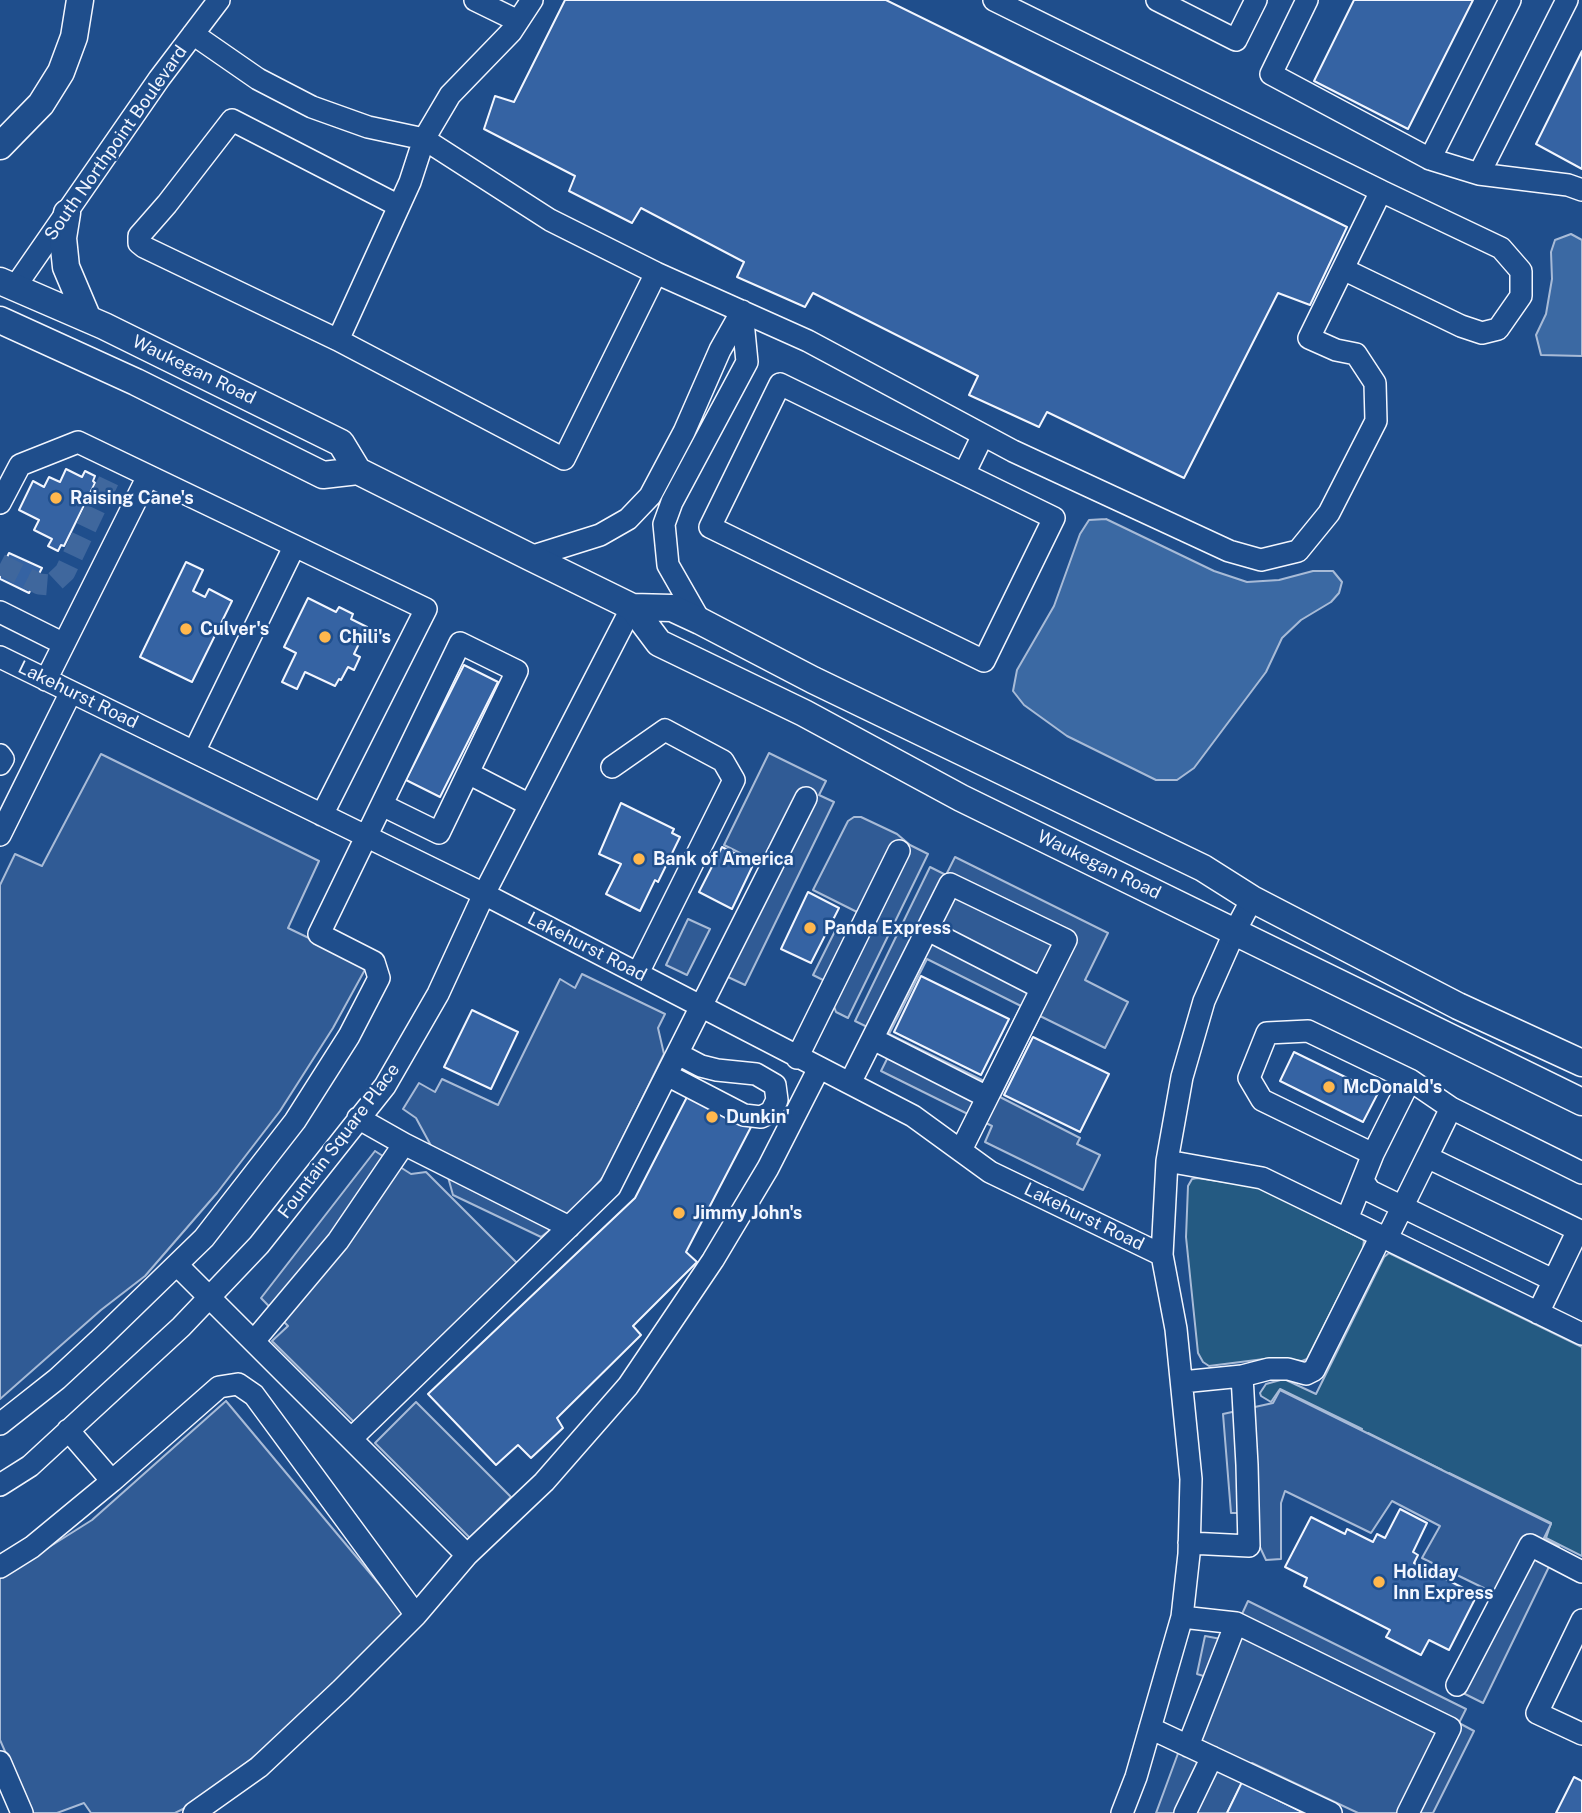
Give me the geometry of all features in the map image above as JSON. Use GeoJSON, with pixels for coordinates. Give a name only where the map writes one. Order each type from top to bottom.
{"type":"FeatureCollection","features":[{"type":"Feature","properties":{"kind":"main road"},"geometry":{"type":"LineString","coordinates":[[0,146],[41,104],[61,72],[74,37],[80,0]]}},
{"type":"Feature","properties":{"kind":"main road"},"geometry":{"type":"LineString","coordinates":[[66,213],[66,267],[88,319]]}},
{"type":"Feature","properties":{"kind":"main road"},"geometry":{"type":"LineString","coordinates":[[0,319],[8,284]]}},
{"type":"Feature","properties":{"kind":"main road","name":"Waukegan Road"},"geometry":{"type":"LineString","coordinates":[[8,284],[88,319],[341,443],[358,471],[530,557],[632,607],[672,608],[700,621],[813,680],[1203,868],[1252,899],[1458,1006],[1582,1063]]}},
{"type":"Feature","properties":{"kind":"main road","name":"Waukegan Road"},"geometry":{"type":"LineString","coordinates":[[0,319],[136,382],[323,475],[358,471]]}},
{"type":"Feature","properties":{"kind":"main road","name":"Waukegan Road"},"geometry":{"type":"LineString","coordinates":[[632,607],[659,643],[804,713],[961,798],[1582,1102]]}},
{"type":"Feature","properties":{"kind":"street","name":"South Northpoint Boulevard"},"geometry":{"type":"LineString","coordinates":[[8,284],[66,213],[159,79],[219,0]]}},
{"type":"Feature","properties":{"kind":"street"},"geometry":{"type":"LineString","coordinates":[[475,0],[518,21]]}},
{"type":"Feature","properties":{"kind":"street"},"geometry":{"type":"LineString","coordinates":[[338,340],[410,182],[424,139],[450,95],[510,32],[533,0]]}},
{"type":"Feature","properties":{"kind":"street"},"geometry":{"type":"LineString","coordinates":[[994,0],[1501,248],[1521,271],[1521,296],[1498,329],[1482,333],[1461,326],[1343,269]]}},
{"type":"Feature","properties":{"kind":"street"},"geometry":{"type":"LineString","coordinates":[[1157,0],[1236,40],[1256,0]]}},
{"type":"Feature","properties":{"kind":"street"},"geometry":{"type":"LineString","coordinates":[[1307,0],[1271,74],[1430,159],[1479,174],[1568,185],[1582,190]]}},
{"type":"Feature","properties":{"kind":"street"},"geometry":{"type":"LineString","coordinates":[[1430,159],[1510,0]]}},
{"type":"Feature","properties":{"kind":"street"},"geometry":{"type":"LineString","coordinates":[[1479,174],[1567,0]]}},
{"type":"Feature","properties":{"kind":"street"},"geometry":{"type":"LineString","coordinates":[[193,34],[258,79],[312,107],[368,127],[424,139],[550,220],[656,273],[808,341],[983,435],[1229,551],[1261,560],[1298,551],[1329,513],[1376,421],[1376,383],[1356,354],[1336,350],[1309,338],[1381,191]]}},
{"type":"Feature","properties":{"kind":"street"},"geometry":{"type":"LineString","coordinates":[[399,206],[232,120],[139,236],[139,243],[338,340],[565,459],[656,273]]}},
{"type":"Feature","properties":{"kind":"street"},"geometry":{"type":"LineString","coordinates":[[530,557],[600,535],[628,519],[650,496],[684,432],[720,350],[742,311]]}},
{"type":"Feature","properties":{"kind":"street"},"geometry":{"type":"LineString","coordinates":[[700,621],[668,565],[664,524],[672,502],[747,362],[742,311]]}},
{"type":"Feature","properties":{"kind":"street"},"geometry":{"type":"LineString","coordinates":[[780,384],[964,474],[1054,518],[984,661],[710,527],[780,384]]}},
{"type":"Feature","properties":{"kind":"street"},"geometry":{"type":"LineString","coordinates":[[964,474],[983,435]]}},
{"type":"Feature","properties":{"kind":"street"},"geometry":{"type":"LineString","coordinates":[[0,503],[20,465],[78,442],[426,609],[322,814]]}},
{"type":"Feature","properties":{"kind":"street"},"geometry":{"type":"LineString","coordinates":[[46,680],[148,477]]}},
{"type":"Feature","properties":{"kind":"street"},"geometry":{"type":"LineString","coordinates":[[194,752],[295,547]]}},
{"type":"Feature","properties":{"kind":"street","name":"Fountain Square Place"},"geometry":{"type":"LineString","coordinates":[[0,1485],[30,1465],[181,1327],[260,1245],[385,1086],[438,994],[484,894],[632,607]]}},
{"type":"Feature","properties":{"kind":"street"},"geometry":{"type":"LineString","coordinates":[[0,612],[64,644]]}},
{"type":"Feature","properties":{"kind":"street"},"geometry":{"type":"LineString","coordinates":[[0,1424],[65,1371],[204,1238],[295,1121],[349,1036],[379,978],[374,962],[320,934],[367,836],[460,643],[517,671],[439,833],[382,805]]}},
{"type":"Feature","properties":{"kind":"street","name":"Lakehurst Road"},"geometry":{"type":"LineString","coordinates":[[0,657],[367,836],[638,973],[913,1116],[990,1172],[1162,1255]]}},
{"type":"Feature","properties":{"kind":"street"},"geometry":{"type":"LineString","coordinates":[[0,835],[71,692]]}},
{"type":"Feature","properties":{"kind":"street"},"geometry":{"type":"LineString","coordinates":[[612,767],[664,730],[723,761],[734,780],[638,973]]}},
{"type":"Feature","properties":{"kind":"street"},"geometry":{"type":"LineString","coordinates":[[0,755],[0,764]]}},
{"type":"Feature","properties":{"kind":"street"},"geometry":{"type":"LineString","coordinates":[[468,773],[530,805]]}},
{"type":"Feature","properties":{"kind":"street"},"geometry":{"type":"LineString","coordinates":[[352,1438],[610,1187],[806,798]]}},
{"type":"Feature","properties":{"kind":"street"},"geometry":{"type":"LineString","coordinates":[[797,1058],[899,851]]}},
{"type":"Feature","properties":{"kind":"street"},"geometry":{"type":"LineString","coordinates":[[850,1083],[950,884],[1066,940],[961,1150]]}},
{"type":"Feature","properties":{"kind":"street","name":"Lakehurst Road"},"geometry":{"type":"LineString","coordinates":[[1122,1813],[1136,1777],[1182,1617],[1189,1543],[1191,1479],[1182,1382],[1177,1329],[1162,1255],[1167,1161],[1185,1064],[1204,1001],[1252,899]]}},
{"type":"Feature","properties":{"kind":"street"},"geometry":{"type":"LineString","coordinates":[[928,930],[1041,988]]}},
{"type":"Feature","properties":{"kind":"street"},"geometry":{"type":"LineString","coordinates":[[1373,1154],[1262,1100],[1248,1078],[1267,1033],[1308,1031],[1410,1080],[1451,1108],[1582,1173]]}},
{"type":"Feature","properties":{"kind":"street"},"geometry":{"type":"LineString","coordinates":[[873,1039],[987,1097]]}},
{"type":"Feature","properties":{"kind":"street"},"geometry":{"type":"LineString","coordinates":[[667,1075],[744,1115],[761,1117],[771,1112],[778,1100],[775,1085],[756,1074],[701,1066],[678,1054]]}},
{"type":"Feature","properties":{"kind":"street"},"geometry":{"type":"LineString","coordinates":[[194,1813],[259,1767],[341,1690],[416,1615],[498,1523],[544,1482],[628,1386],[713,1260],[768,1168],[819,1068]]}},
{"type":"Feature","properties":{"kind":"street"},"geometry":{"type":"LineString","coordinates":[[1346,1219],[1373,1154],[1410,1080]]}},
{"type":"Feature","properties":{"kind":"street"},"geometry":{"type":"LineString","coordinates":[[1182,1382],[1242,1376],[1269,1369],[1288,1369],[1306,1374],[1314,1370],[1402,1207],[1451,1108]]}},
{"type":"Feature","properties":{"kind":"street"},"geometry":{"type":"LineString","coordinates":[[358,1118],[569,1227]]}},
{"type":"Feature","properties":{"kind":"street"},"geometry":{"type":"LineString","coordinates":[[254,1341],[338,1241],[404,1144]]}},
{"type":"Feature","properties":{"kind":"street"},"geometry":{"type":"LineString","coordinates":[[1427,1157],[1580,1226],[1538,1313]]}},
{"type":"Feature","properties":{"kind":"street"},"geometry":{"type":"LineString","coordinates":[[1167,1161],[1262,1178],[1582,1334]]}},
{"type":"Feature","properties":{"kind":"street"},"geometry":{"type":"LineString","coordinates":[[1363,1181],[1370,1191],[1553,1280]]}},
{"type":"Feature","properties":{"kind":"street"},"geometry":{"type":"LineString","coordinates":[[177,1265],[467,1555]]}},
{"type":"Feature","properties":{"kind":"street"},"geometry":{"type":"LineString","coordinates":[[1189,1543],[1249,1546],[1242,1376]]}},
{"type":"Feature","properties":{"kind":"street"},"geometry":{"type":"LineString","coordinates":[[0,1567],[32,1547],[219,1387],[238,1384],[254,1395],[416,1615]]}},
{"type":"Feature","properties":{"kind":"street"},"geometry":{"type":"LineString","coordinates":[[68,1430],[112,1481]]}},
{"type":"Feature","properties":{"kind":"street"},"geometry":{"type":"LineString","coordinates":[[1457,1685],[1530,1545],[1582,1572]]}},
{"type":"Feature","properties":{"kind":"street"},"geometry":{"type":"LineString","coordinates":[[1182,1617],[1236,1623],[1450,1728],[1408,1813]]}},
{"type":"Feature","properties":{"kind":"street"},"geometry":{"type":"LineString","coordinates":[[1582,1620],[1537,1713],[1582,1734]]}},
{"type":"Feature","properties":{"kind":"street"},"geometry":{"type":"LineString","coordinates":[[1188,1746],[1236,1623]]}},
{"type":"Feature","properties":{"kind":"street"},"geometry":{"type":"LineString","coordinates":[[1150,1728],[1331,1813]]}},
{"type":"Feature","properties":{"kind":"street"},"geometry":{"type":"LineString","coordinates":[[1185,1813],[1212,1757]]}},
{"type":"Feature","properties":{"kind":"street"},"geometry":{"type":"LineString","coordinates":[[0,1762],[22,1813]]}},
{"type":"Feature","properties":{"kind":"shaded area"},"geometry":{"type":"Polygon","coordinates":[[[1571,234],[1582,240],[1582,356],[1541,355],[1536,335],[1546,314],[1552,279],[1551,252],[1555,240],[1571,234]]]}},
{"type":"Feature","properties":{"kind":"shaded area"},"geometry":{"type":"Polygon","coordinates":[[[1106,519],[1214,571],[1247,582],[1279,580],[1313,571],[1333,571],[1342,582],[1339,593],[1331,602],[1301,620],[1282,638],[1266,672],[1194,768],[1177,780],[1156,780],[1067,736],[1024,705],[1013,691],[1017,670],[1054,606],[1080,534],[1089,520],[1106,519]]]}},
{"type":"Feature","properties":{"kind":"shaded area"},"geometry":{"type":"Polygon","coordinates":[[[769,753],[826,781],[819,795],[834,802],[745,985],[711,969],[762,864],[724,845],[769,753]]]}},
{"type":"Feature","properties":{"kind":"shaded area"},"geometry":{"type":"Polygon","coordinates":[[[101,754],[319,861],[288,928],[367,966],[333,1028],[280,1111],[217,1193],[145,1276],[101,1310],[0,1399],[0,885],[15,854],[42,866],[101,754]]]}},
{"type":"Feature","properties":{"kind":"shaded area"},"geometry":{"type":"Polygon","coordinates":[[[861,817],[897,834],[910,845],[928,854],[848,1018],[836,1012],[825,981],[813,975],[836,929],[849,935],[859,913],[813,890],[848,821],[861,817]]]}},
{"type":"Feature","properties":{"kind":"shaded area"},"geometry":{"type":"Polygon","coordinates":[[[955,857],[1108,933],[1085,980],[1128,1002],[1105,1048],[1040,1016],[1000,1097],[1080,1138],[1077,1144],[1100,1155],[1083,1190],[985,1142],[992,1126],[881,1071],[896,1041],[855,1021],[930,867],[946,875],[955,857]],[[927,959],[889,1034],[984,1081],[1021,1006],[927,959]]]}},
{"type":"Feature","properties":{"kind":"shaded area"},"geometry":{"type":"Polygon","coordinates":[[[688,919],[710,929],[687,975],[666,965],[688,919]]]}},
{"type":"Feature","properties":{"kind":"shaded area"},"geometry":{"type":"Polygon","coordinates":[[[582,974],[665,1014],[658,1028],[664,1054],[604,1176],[572,1213],[541,1237],[453,1195],[448,1177],[416,1118],[403,1109],[419,1083],[435,1092],[442,1079],[498,1105],[560,979],[575,988],[582,974]]]}},
{"type":"Feature","properties":{"kind":"shaded area"},"geometry":{"type":"Polygon","coordinates":[[[375,1151],[411,1174],[426,1172],[518,1264],[354,1422],[272,1341],[288,1326],[261,1298],[375,1151]]]}},
{"type":"Feature","properties":{"kind":"shaded area"},"geometry":{"type":"Polygon","coordinates":[[[1192,1179],[1259,1187],[1364,1240],[1363,1249],[1307,1359],[1302,1361],[1272,1358],[1209,1366],[1203,1362],[1198,1353],[1186,1237],[1188,1186],[1192,1179]]]}},
{"type":"Feature","properties":{"kind":"shaded area"},"geometry":{"type":"Polygon","coordinates":[[[1389,1253],[1582,1347],[1582,1556],[1546,1538],[1551,1523],[1449,1473],[1443,1485],[1442,1470],[1368,1433],[1356,1442],[1362,1429],[1280,1389],[1271,1402],[1261,1396],[1266,1384],[1284,1379],[1316,1394],[1384,1257],[1389,1253]]]}},
{"type":"Feature","properties":{"kind":"shaded area"},"geometry":{"type":"Polygon","coordinates":[[[1280,1390],[1551,1524],[1544,1538],[1559,1546],[1483,1703],[1449,1686],[1496,1594],[1422,1558],[1440,1526],[1392,1501],[1371,1533],[1285,1491],[1281,1503],[1281,1559],[1266,1560],[1244,1513],[1231,1513],[1223,1414],[1273,1403],[1280,1390]]]}},
{"type":"Feature","properties":{"kind":"shaded area"},"geometry":{"type":"Polygon","coordinates":[[[226,1401],[405,1615],[315,1706],[221,1784],[187,1807],[175,1813],[91,1813],[84,1803],[57,1813],[32,1813],[0,1740],[0,1578],[92,1520],[226,1401]]]}},
{"type":"Feature","properties":{"kind":"shaded area"},"geometry":{"type":"Polygon","coordinates":[[[416,1402],[511,1497],[470,1538],[375,1443],[416,1402]]]}},
{"type":"Feature","properties":{"kind":"shaded area"},"geometry":{"type":"Polygon","coordinates":[[[1248,1601],[1466,1709],[1459,1723],[1474,1731],[1433,1813],[1358,1813],[1252,1763],[1227,1813],[1156,1813],[1187,1729],[1210,1678],[1197,1674],[1205,1636],[1221,1639],[1242,1614],[1248,1601]]]}},
{"type":"Feature","properties":{"kind":"building"},"geometry":{"type":"Polygon","coordinates":[[[565,0],[886,0],[1347,227],[1310,305],[1278,293],[1184,478],[1047,412],[1039,427],[969,395],[978,376],[813,293],[805,307],[737,277],[744,262],[641,208],[632,223],[569,191],[575,176],[484,129],[495,96],[514,102],[565,0]]]}},
{"type":"Feature","properties":{"kind":"building"},"geometry":{"type":"Polygon","coordinates":[[[1354,0],[1473,0],[1408,129],[1314,81],[1354,0]]]}},
{"type":"Feature","properties":{"kind":"building"},"geometry":{"type":"Polygon","coordinates":[[[1582,51],[1582,169],[1536,144],[1582,51]]]}},
{"type":"Feature","properties":{"kind":"building","name":"Raising Cane's"},"geometry":{"type":"Polygon","coordinates":[[[66,469],[82,477],[85,471],[95,476],[95,483],[64,546],[61,545],[58,551],[48,546],[52,539],[34,530],[39,520],[19,510],[33,481],[44,487],[49,477],[60,482],[66,469]]]}},
{"type":"Feature","properties":{"kind":"building"},"geometry":{"type":"Polygon","coordinates":[[[9,553],[42,568],[29,593],[0,579],[0,572],[9,553]]]}},
{"type":"Feature","properties":{"kind":"building","name":"Culver's"},"geometry":{"type":"Polygon","coordinates":[[[186,562],[203,570],[193,591],[205,597],[209,589],[232,601],[192,682],[140,657],[186,562]]]}},
{"type":"Feature","properties":{"kind":"building","name":"Chili's"},"geometry":{"type":"Polygon","coordinates":[[[308,598],[336,612],[339,607],[353,614],[351,619],[367,627],[354,654],[360,657],[354,670],[348,667],[335,686],[305,672],[297,689],[282,682],[296,653],[284,647],[308,598]]]}},
{"type":"Feature","properties":{"kind":"building"},"geometry":{"type":"Polygon","coordinates":[[[464,665],[498,682],[440,797],[406,780],[464,665]]]}},
{"type":"Feature","properties":{"kind":"building","name":"Bank of America"},"geometry":{"type":"Polygon","coordinates":[[[621,803],[674,829],[672,833],[680,837],[640,911],[606,894],[621,864],[599,854],[621,803]]]}},
{"type":"Feature","properties":{"kind":"building"},"geometry":{"type":"Polygon","coordinates":[[[722,847],[754,863],[732,909],[699,892],[722,847]]]}},
{"type":"Feature","properties":{"kind":"building","name":"Panda Express"},"geometry":{"type":"Polygon","coordinates":[[[808,892],[839,908],[811,963],[781,949],[808,892]]]}},
{"type":"Feature","properties":{"kind":"building"},"geometry":{"type":"Polygon","coordinates":[[[921,976],[1009,1019],[981,1075],[894,1032],[921,976]]]}},
{"type":"Feature","properties":{"kind":"building"},"geometry":{"type":"Polygon","coordinates":[[[472,1010],[518,1032],[491,1089],[444,1067],[472,1010]]]}},
{"type":"Feature","properties":{"kind":"building"},"geometry":{"type":"Polygon","coordinates":[[[1033,1037],[1109,1074],[1080,1132],[1004,1095],[1033,1037]]]}},
{"type":"Feature","properties":{"kind":"building","name":"McDonald's"},"geometry":{"type":"Polygon","coordinates":[[[1294,1052],[1378,1093],[1363,1122],[1280,1081],[1294,1052]]]}},
{"type":"Feature","properties":{"kind":"building"},"geometry":{"type":"Polygon","coordinates":[[[688,1095],[751,1127],[686,1252],[697,1262],[633,1326],[641,1335],[557,1418],[563,1428],[531,1458],[518,1445],[496,1465],[428,1394],[635,1198],[688,1095]]]}},
{"type":"Feature","properties":{"kind":"building","name":"Holiday Inn Express"},"geometry":{"type":"Polygon","coordinates":[[[1400,1509],[1427,1523],[1413,1552],[1418,1555],[1414,1563],[1477,1595],[1449,1650],[1429,1640],[1421,1655],[1386,1637],[1390,1630],[1304,1586],[1307,1578],[1285,1567],[1311,1517],[1345,1534],[1347,1529],[1373,1542],[1377,1534],[1385,1538],[1400,1509]]]}},
{"type":"Feature","properties":{"kind":"building"},"geometry":{"type":"Polygon","coordinates":[[[1574,1777],[1582,1781],[1582,1813],[1556,1813],[1574,1777]]]}},
{"type":"Feature","properties":{"kind":"building"},"geometry":{"type":"Polygon","coordinates":[[[1242,1782],[1304,1813],[1227,1813],[1242,1782]]]}},
{"type":"Feature","properties":{"kind":"tunnel"},"geometry":{"type":"LineString","coordinates":[[0,564],[39,584],[51,585],[65,572],[118,461]]}},
{"type":"Feature","properties":{"kind":"place","name":"Raising Cane's"},"geometry":{"type":"Point","coordinates":[56,498]}},
{"type":"Feature","properties":{"kind":"place","name":"Culver's"},"geometry":{"type":"Point","coordinates":[186,629]}},
{"type":"Feature","properties":{"kind":"place","name":"Chili's"},"geometry":{"type":"Point","coordinates":[325,637]}},
{"type":"Feature","properties":{"kind":"place","name":"Bank of America"},"geometry":{"type":"Point","coordinates":[639,859]}},
{"type":"Feature","properties":{"kind":"place","name":"Panda Express"},"geometry":{"type":"Point","coordinates":[810,928]}},
{"type":"Feature","properties":{"kind":"place","name":"McDonald's"},"geometry":{"type":"Point","coordinates":[1329,1087]}},
{"type":"Feature","properties":{"kind":"place","name":"Dunkin'"},"geometry":{"type":"Point","coordinates":[712,1117]}},
{"type":"Feature","properties":{"kind":"place","name":"Jimmy John's"},"geometry":{"type":"Point","coordinates":[679,1213]}},
{"type":"Feature","properties":{"kind":"place","name":"Holiday Inn Express"},"geometry":{"type":"Point","coordinates":[1379,1582]}}]}
